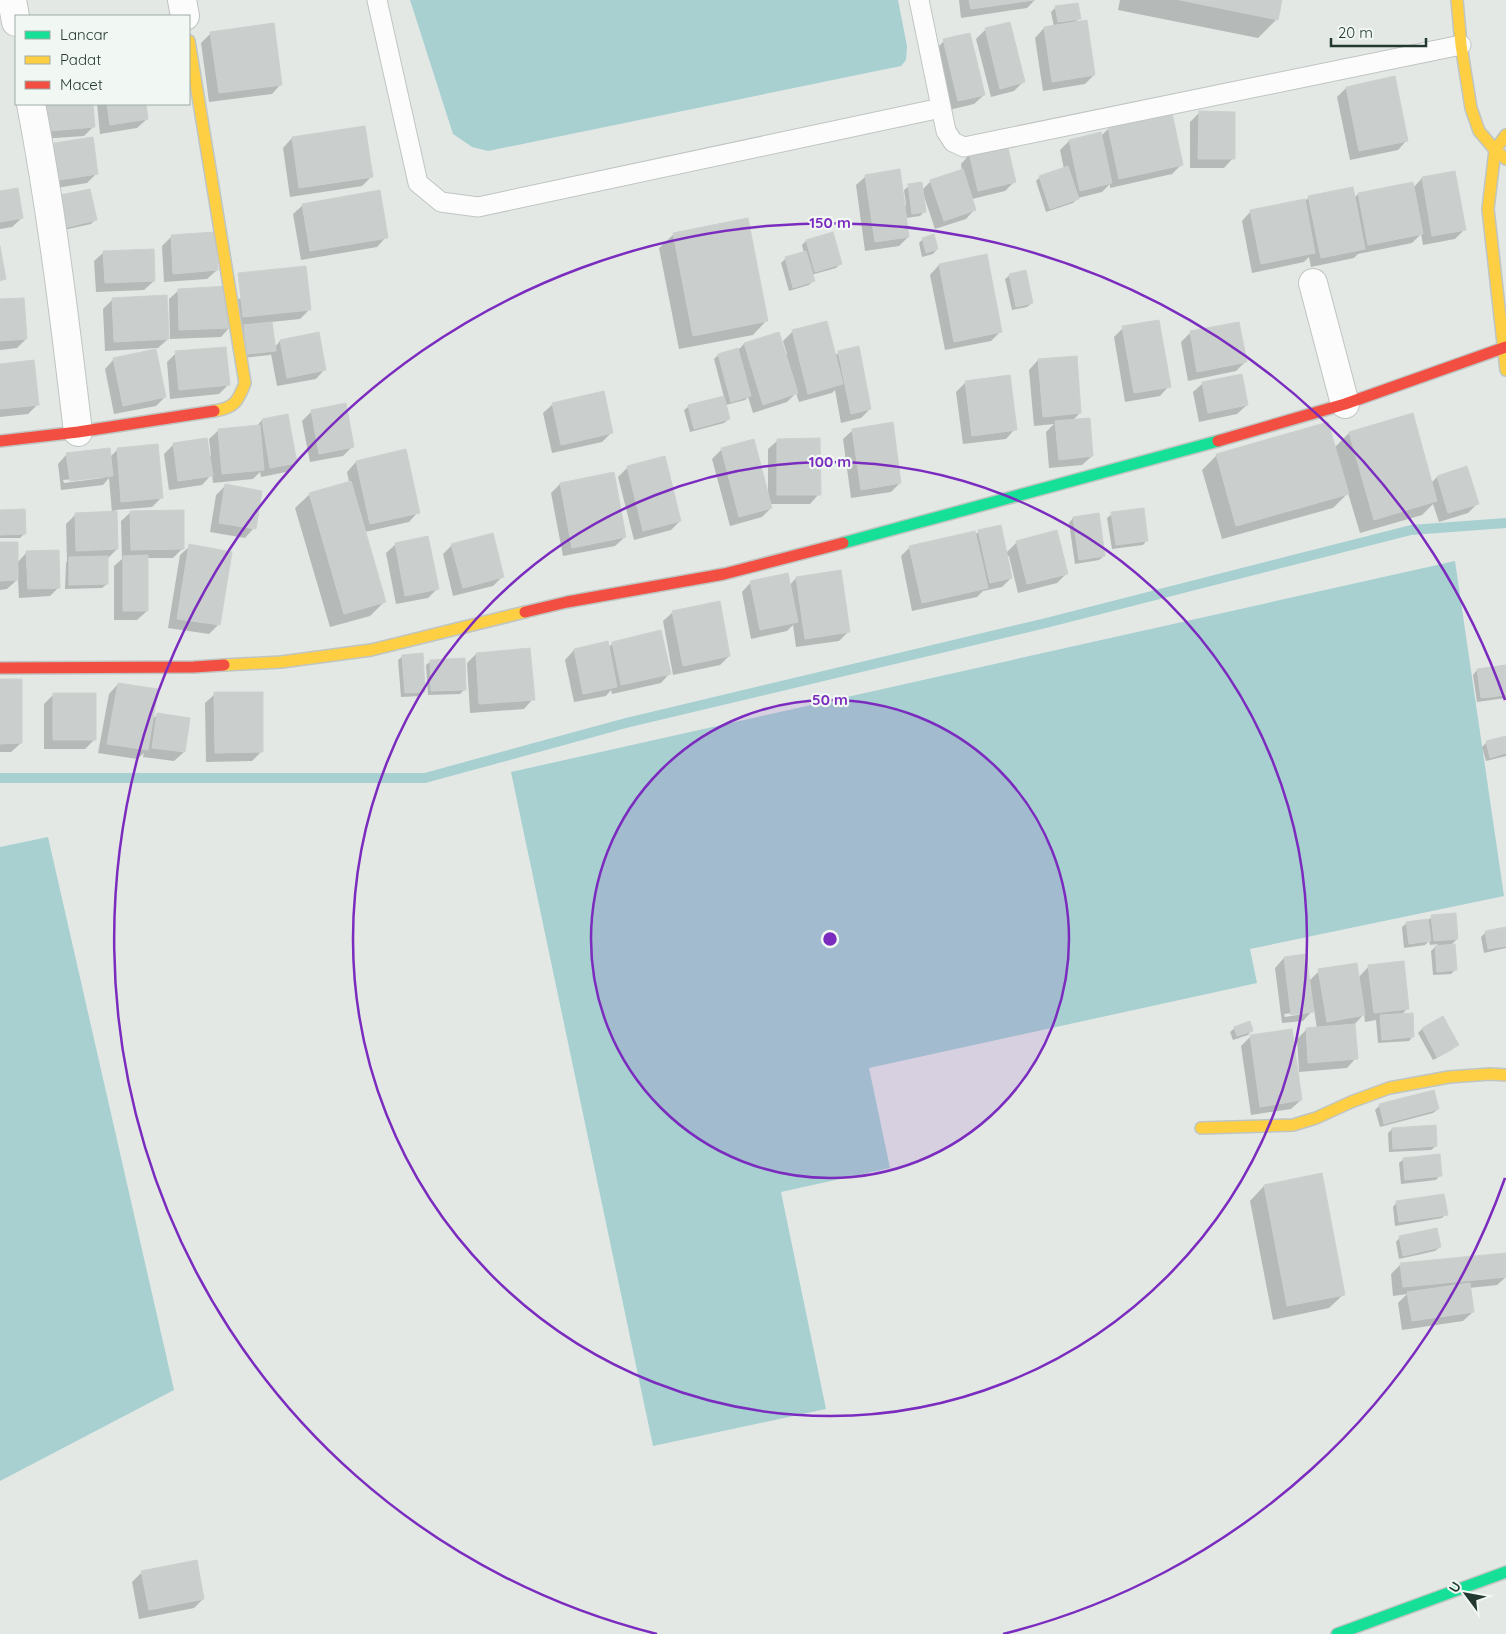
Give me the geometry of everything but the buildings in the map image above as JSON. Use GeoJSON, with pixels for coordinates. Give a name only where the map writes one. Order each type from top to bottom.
{"type":"FeatureCollection","features":[{"type":"Feature","properties":{"kind":"street"},"geometry":{"type":"LineString","coordinates":[[12,0],[15,16]]}},
{"type":"Feature","properties":{"kind":"street"},"geometry":{"type":"LineString","coordinates":[[182,0],[185,15]]}},
{"type":"Feature","properties":{"kind":"street"},"geometry":{"type":"LineString","coordinates":[[1457,0],[1460,45],[1471,108],[1480,131],[1495,150],[1506,159]]}},
{"type":"Feature","properties":{"kind":"street"},"geometry":{"type":"LineString","coordinates":[[0,441],[78,432],[226,409],[239,399],[246,383],[190,47]]}},
{"type":"Feature","properties":{"kind":"street"},"geometry":{"type":"LineString","coordinates":[[31,105],[46,184],[78,432]]}},
{"type":"Feature","properties":{"kind":"street"},"geometry":{"type":"LineString","coordinates":[[1506,135],[1495,150],[1488,209],[1506,370]]}},
{"type":"Feature","properties":{"kind":"street"},"geometry":{"type":"LineString","coordinates":[[1488,209],[1500,201]]}},
{"type":"Feature","properties":{"kind":"street"},"geometry":{"type":"LineString","coordinates":[[1313,283],[1345,404]]}},
{"type":"Feature","properties":{"kind":"street"},"geometry":{"type":"LineString","coordinates":[[0,668],[194,666],[281,662],[370,650],[567,602],[724,574],[864,538],[1270,427],[1345,404],[1504,348]]}},
{"type":"Feature","properties":{"kind":"street"},"geometry":{"type":"LineString","coordinates":[[1201,1128],[1293,1125],[1316,1118],[1389,1088],[1448,1077],[1490,1074],[1506,1075]]}},
{"type":"Feature","properties":{"kind":"street"},"geometry":{"type":"LineString","coordinates":[[1337,1634],[1506,1572]]}},
{"type":"Feature","properties":{"kind":"lane"},"geometry":{"type":"LineString","coordinates":[[377,0],[418,183],[441,202],[478,207],[941,108]]}},
{"type":"Feature","properties":{"kind":"lane"},"geometry":{"type":"LineString","coordinates":[[919,0],[946,131],[953,142],[964,147],[1460,45]]}},
{"type":"Feature","properties":{"kind":"water"},"geometry":{"type":"Polygon","coordinates":[[[410,0],[898,0],[907,46],[906,60],[901,66],[488,151],[472,147],[453,134],[410,0]]]}},
{"type":"Feature","properties":{"kind":"water"},"geometry":{"type":"Polygon","coordinates":[[[1455,561],[1504,896],[1250,949],[1257,983],[869,1068],[890,1168],[781,1192],[826,1409],[653,1446],[511,772],[1455,561]]]}},
{"type":"Feature","properties":{"kind":"water"},"geometry":{"type":"Polygon","coordinates":[[[48,837],[174,1390],[0,1481],[0,847],[48,837]]]}},
{"type":"Feature","properties":{"kind":"waterway"},"geometry":{"type":"LineString","coordinates":[[0,778],[425,778],[626,723],[1046,623],[1411,530],[1506,523]]}},
{"type":"Feature","properties":{"kind":"traffic: fast"},"geometry":{"type":"LineString","coordinates":[[843,543],[1218,441]]}},
{"type":"Feature","properties":{"kind":"traffic: fast"},"geometry":{"type":"LineString","coordinates":[[1337,1634],[1506,1572]]}},
{"type":"Feature","properties":{"kind":"traffic: slow"},"geometry":{"type":"LineString","coordinates":[[1457,0],[1461,45],[1471,108],[1479,131],[1495,150],[1506,159]]}},
{"type":"Feature","properties":{"kind":"traffic: slow"},"geometry":{"type":"LineString","coordinates":[[190,47],[245,383],[235,403],[227,408],[214,411]]}},
{"type":"Feature","properties":{"kind":"traffic: slow"},"geometry":{"type":"LineString","coordinates":[[1506,135],[1495,150],[1488,209],[1506,370]]}},
{"type":"Feature","properties":{"kind":"traffic: slow"},"geometry":{"type":"LineString","coordinates":[[224,665],[281,662],[371,650],[525,612]]}},
{"type":"Feature","properties":{"kind":"traffic: slow"},"geometry":{"type":"LineString","coordinates":[[1201,1128],[1293,1125],[1316,1118],[1389,1088],[1449,1077],[1490,1074],[1506,1075]]}},
{"type":"Feature","properties":{"kind":"traffic: jam"},"geometry":{"type":"LineString","coordinates":[[1218,441],[1345,404],[1506,347]]}},
{"type":"Feature","properties":{"kind":"traffic: jam"},"geometry":{"type":"LineString","coordinates":[[0,441],[78,432],[214,411]]}},
{"type":"Feature","properties":{"kind":"traffic: jam"},"geometry":{"type":"LineString","coordinates":[[525,612],[567,602],[724,574],[843,543]]}},
{"type":"Feature","properties":{"kind":"traffic: jam"},"geometry":{"type":"LineString","coordinates":[[0,668],[194,667],[224,665]]}}]}
